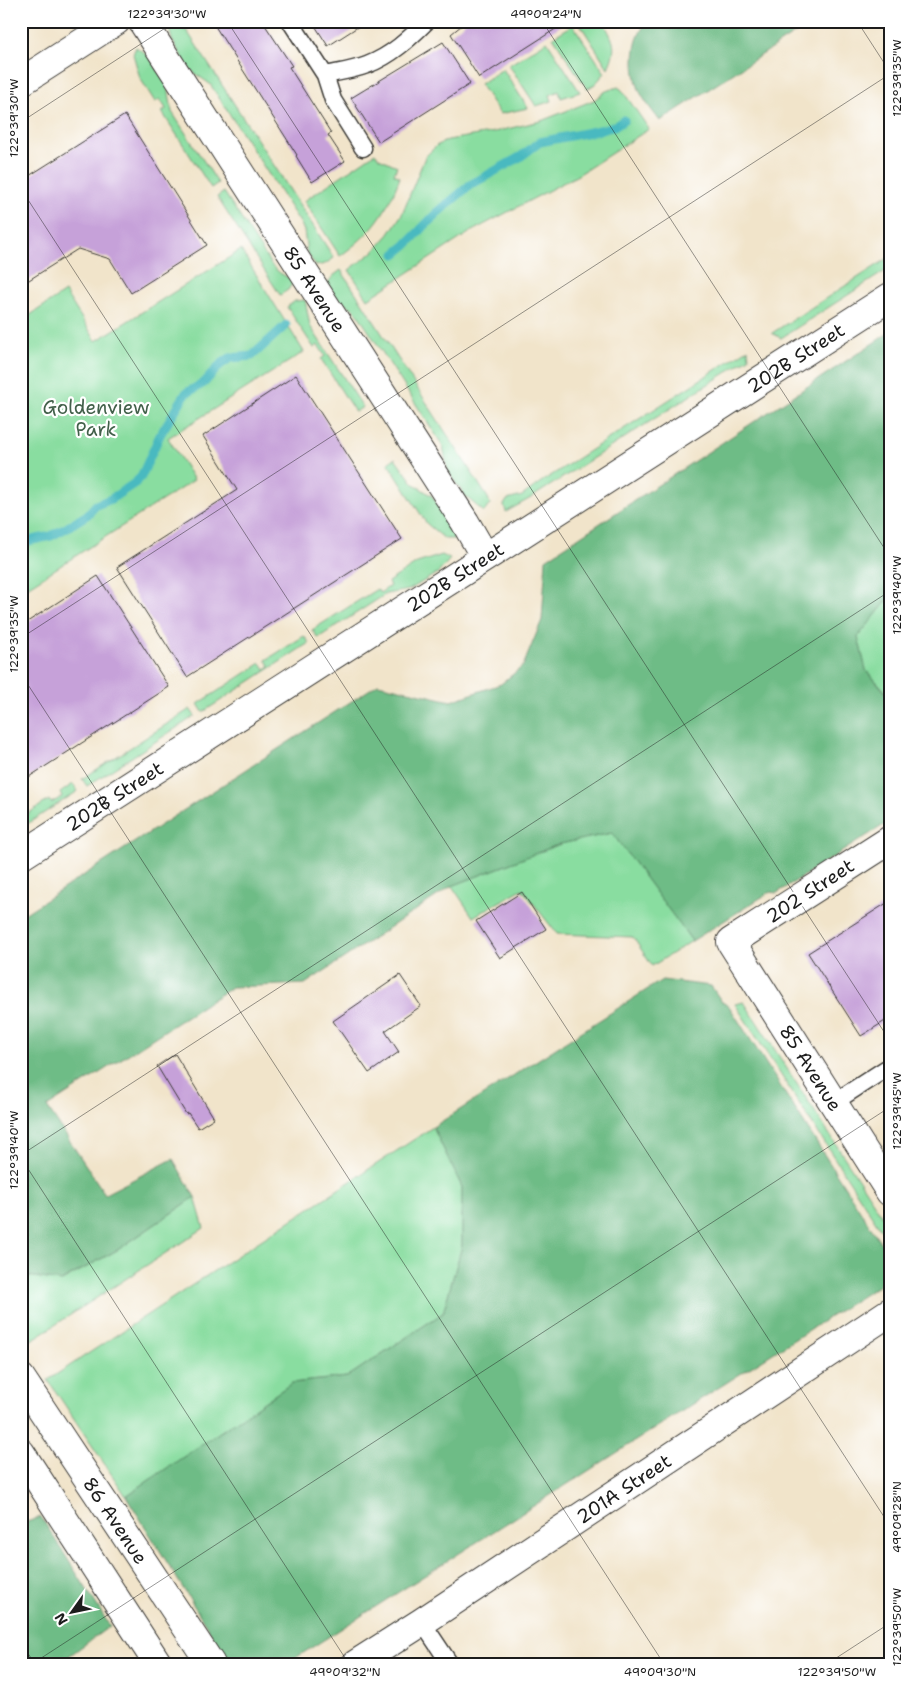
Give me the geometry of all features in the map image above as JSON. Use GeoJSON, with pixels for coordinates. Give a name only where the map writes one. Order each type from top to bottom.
{"type":"FeatureCollection","features":[{"type":"Feature","properties":{"kind":"street"},"geometry":{"type":"LineString","coordinates":[[21,82],[116,21]]}},
{"type":"Feature","properties":{"kind":"street","name":"85 Avenue"},"geometry":{"type":"LineString","coordinates":[[142,21],[465,522],[485,557]]}},
{"type":"Feature","properties":{"kind":"street","name":"202B Street"},"geometry":{"type":"LineString","coordinates":[[21,856],[890,296]]}},
{"type":"Feature","properties":{"kind":"street","name":"202 Street"},"geometry":{"type":"LineString","coordinates":[[731,942],[890,840]]}},
{"type":"Feature","properties":{"kind":"street","name":"85 Avenue"},"geometry":{"type":"LineString","coordinates":[[731,942],[890,1192]]}},
{"type":"Feature","properties":{"kind":"street","name":"201A Street"},"geometry":{"type":"LineString","coordinates":[[356,1664],[890,1312]]}},
{"type":"Feature","properties":{"kind":"street","name":"86 Avenue"},"geometry":{"type":"LineString","coordinates":[[21,1378],[211,1664]]}},
{"type":"Feature","properties":{"kind":"street"},"geometry":{"type":"LineString","coordinates":[[21,1453],[158,1664]]}},
{"type":"Feature","properties":{"kind":"lane"},"geometry":{"type":"LineString","coordinates":[[290,21],[326,74],[333,100],[363,148]]}},
{"type":"Feature","properties":{"kind":"lane"},"geometry":{"type":"LineString","coordinates":[[326,74],[366,66],[381,59],[403,45],[426,21]]}},
{"type":"Feature","properties":{"kind":"lane"},"geometry":{"type":"LineString","coordinates":[[833,1102],[890,1066]]}},
{"type":"Feature","properties":{"kind":"lane"},"geometry":{"type":"LineString","coordinates":[[422,1622],[450,1664]]}},
{"type":"Feature","properties":{"kind":"green space"},"geometry":{"type":"Polygon","coordinates":[[[578,21],[603,21],[610,34],[614,49],[608,68],[578,21]]]}},
{"type":"Feature","properties":{"kind":"green space"},"geometry":{"type":"Polygon","coordinates":[[[648,21],[814,21],[660,121],[640,92],[635,74],[634,55],[638,37],[648,21]]]}},
{"type":"Feature","properties":{"kind":"green space"},"geometry":{"type":"Polygon","coordinates":[[[573,25],[605,73],[595,84],[587,89],[553,37],[573,25]]]}},
{"type":"Feature","properties":{"kind":"green space"},"geometry":{"type":"Polygon","coordinates":[[[176,26],[187,31],[334,258],[325,264],[316,266],[307,253],[304,231],[301,224],[210,84],[190,70],[172,40],[169,28],[176,26]]]}},
{"type":"Feature","properties":{"kind":"green space"},"geometry":{"type":"Polygon","coordinates":[[[547,41],[580,92],[561,98],[559,91],[550,95],[552,101],[536,106],[509,65],[547,41]]]}},
{"type":"Feature","properties":{"kind":"green space"},"geometry":{"type":"Polygon","coordinates":[[[136,47],[149,56],[168,86],[172,112],[218,183],[211,188],[162,112],[166,109],[160,99],[155,102],[140,78],[133,54],[136,47]]]}},
{"type":"Feature","properties":{"kind":"green space"},"geometry":{"type":"Polygon","coordinates":[[[503,69],[528,108],[500,114],[480,84],[503,69]]]}},
{"type":"Feature","properties":{"kind":"green space"},"geometry":{"type":"Polygon","coordinates":[[[618,87],[649,129],[578,175],[472,231],[368,299],[349,270],[373,252],[389,234],[402,214],[425,157],[436,146],[448,140],[490,133],[541,121],[594,100],[606,91],[618,87]]]}},
{"type":"Feature","properties":{"kind":"green space"},"geometry":{"type":"Polygon","coordinates":[[[375,153],[379,158],[397,166],[394,174],[400,177],[390,201],[377,222],[361,239],[340,256],[304,201],[375,153]]]}},
{"type":"Feature","properties":{"kind":"green space"},"geometry":{"type":"Polygon","coordinates":[[[224,192],[272,266],[294,281],[288,290],[280,295],[217,197],[224,192]]]}},
{"type":"Feature","properties":{"kind":"green space","name":"Goldenview Park"},"geometry":{"type":"Polygon","coordinates":[[[241,250],[304,352],[168,438],[194,480],[21,591],[21,321],[65,292],[96,341],[241,250]]]}},
{"type":"Feature","properties":{"kind":"green space"},"geometry":{"type":"Polygon","coordinates":[[[890,257],[890,268],[781,338],[772,333],[890,257]]]}},
{"type":"Feature","properties":{"kind":"green space"},"geometry":{"type":"Polygon","coordinates":[[[341,270],[488,498],[490,504],[484,512],[466,497],[448,472],[443,446],[355,310],[337,298],[327,284],[341,270]]]}},
{"type":"Feature","properties":{"kind":"green space"},"geometry":{"type":"Polygon","coordinates":[[[305,300],[310,326],[363,407],[355,412],[321,359],[325,356],[318,345],[314,348],[287,307],[295,301],[305,300]]]}},
{"type":"Feature","properties":{"kind":"green space"},"geometry":{"type":"Polygon","coordinates":[[[890,332],[890,597],[858,637],[866,670],[887,694],[890,693],[890,821],[777,893],[770,892],[692,941],[612,833],[560,844],[452,886],[305,984],[232,987],[47,1107],[105,1194],[173,1159],[195,1197],[119,1249],[61,1281],[21,1275],[21,916],[378,684],[451,701],[501,684],[523,666],[542,620],[546,559],[890,332]]]}},
{"type":"Feature","properties":{"kind":"green space"},"geometry":{"type":"Polygon","coordinates":[[[748,349],[749,358],[531,498],[506,512],[504,505],[507,500],[522,496],[748,349]]]}},
{"type":"Feature","properties":{"kind":"green space"},"geometry":{"type":"Polygon","coordinates":[[[395,458],[414,484],[432,496],[448,520],[454,539],[445,539],[427,524],[388,463],[395,458]]]}},
{"type":"Feature","properties":{"kind":"green space"},"geometry":{"type":"Polygon","coordinates":[[[442,555],[450,559],[439,572],[409,590],[386,594],[318,638],[312,630],[377,589],[380,593],[390,586],[388,582],[417,563],[442,555]]]}},
{"type":"Feature","properties":{"kind":"green space"},"geometry":{"type":"Polygon","coordinates":[[[890,597],[890,693],[888,694],[866,670],[858,637],[890,597]]]}},
{"type":"Feature","properties":{"kind":"green space"},"geometry":{"type":"Polygon","coordinates":[[[304,636],[309,643],[203,712],[198,704],[261,663],[265,669],[270,666],[266,660],[304,636]]]}},
{"type":"Feature","properties":{"kind":"green space"},"geometry":{"type":"Polygon","coordinates":[[[190,709],[195,716],[87,786],[82,779],[190,709]]]}},
{"type":"Feature","properties":{"kind":"green space"},"geometry":{"type":"Polygon","coordinates":[[[73,784],[78,791],[21,828],[21,818],[49,800],[51,803],[62,797],[60,793],[73,784]]]}},
{"type":"Feature","properties":{"kind":"green space"},"geometry":{"type":"Polygon","coordinates":[[[612,833],[692,941],[652,966],[633,937],[557,934],[522,889],[473,917],[452,886],[560,844],[612,833]]]}},
{"type":"Feature","properties":{"kind":"green space"},"geometry":{"type":"Polygon","coordinates":[[[662,980],[711,986],[722,1002],[729,1006],[886,1251],[888,1270],[884,1277],[878,1286],[286,1664],[230,1664],[126,1496],[292,1383],[347,1377],[443,1313],[462,1246],[462,1187],[433,1127],[662,980]]]}},
{"type":"Feature","properties":{"kind":"green space"},"geometry":{"type":"Polygon","coordinates":[[[744,1002],[890,1228],[890,1244],[735,1004],[744,1002]]]}},
{"type":"Feature","properties":{"kind":"green space"},"geometry":{"type":"Polygon","coordinates":[[[433,1127],[462,1187],[462,1246],[443,1313],[347,1377],[292,1383],[126,1496],[48,1380],[433,1127]]]}},
{"type":"Feature","properties":{"kind":"green space"},"geometry":{"type":"Polygon","coordinates":[[[195,1197],[204,1228],[35,1338],[21,1345],[21,1275],[62,1281],[119,1249],[195,1197]]]}},
{"type":"Feature","properties":{"kind":"green space"},"geometry":{"type":"Polygon","coordinates":[[[41,1517],[110,1626],[58,1664],[21,1664],[21,1524],[41,1517]]]}},
{"type":"Feature","properties":{"kind":"building"},"geometry":{"type":"Polygon","coordinates":[[[216,21],[257,21],[259,24],[263,22],[292,66],[289,67],[331,133],[328,135],[345,161],[312,182],[297,155],[213,23],[216,21]]]}},
{"type":"Feature","properties":{"kind":"building"},"geometry":{"type":"Polygon","coordinates":[[[312,21],[367,21],[328,46],[312,21]]]}},
{"type":"Feature","properties":{"kind":"building"},"geometry":{"type":"Polygon","coordinates":[[[467,21],[568,21],[479,78],[451,34],[467,21]]]}},
{"type":"Feature","properties":{"kind":"building"},"geometry":{"type":"Polygon","coordinates":[[[443,42],[470,84],[379,142],[351,98],[443,42]]]}},
{"type":"Feature","properties":{"kind":"building"},"geometry":{"type":"Polygon","coordinates":[[[125,115],[207,245],[131,293],[110,259],[78,249],[21,285],[21,181],[125,115]]]}},
{"type":"Feature","properties":{"kind":"building"},"geometry":{"type":"Polygon","coordinates":[[[296,375],[402,539],[187,677],[117,567],[237,490],[203,436],[296,375]]]}},
{"type":"Feature","properties":{"kind":"building"},"geometry":{"type":"Polygon","coordinates":[[[98,576],[169,687],[21,782],[21,626],[98,576]]]}},
{"type":"Feature","properties":{"kind":"building"},"geometry":{"type":"Polygon","coordinates":[[[522,892],[546,929],[500,958],[476,921],[522,892]]]}},
{"type":"Feature","properties":{"kind":"building"},"geometry":{"type":"Polygon","coordinates":[[[890,901],[890,1018],[861,1036],[808,953],[890,901]]]}},
{"type":"Feature","properties":{"kind":"building"},"geometry":{"type":"Polygon","coordinates":[[[400,975],[421,1006],[385,1031],[399,1052],[369,1073],[333,1021],[400,975]]]}},
{"type":"Feature","properties":{"kind":"building"},"geometry":{"type":"Polygon","coordinates":[[[175,1054],[214,1118],[198,1128],[188,1113],[186,1114],[157,1066],[175,1054]]]}},
{"type":"Feature","properties":{"kind":"waterway"},"geometry":{"type":"LineString","coordinates":[[395,254],[437,213],[470,185],[520,157],[540,142],[605,129],[617,125],[624,120]]}},
{"type":"Feature","properties":{"kind":"waterway"},"geometry":{"type":"LineString","coordinates":[[21,546],[28,541],[51,536],[66,528],[87,515],[96,505],[111,499],[135,483],[141,477],[160,435],[186,393],[204,383],[220,365],[230,358],[252,356],[286,325]]}}]}
